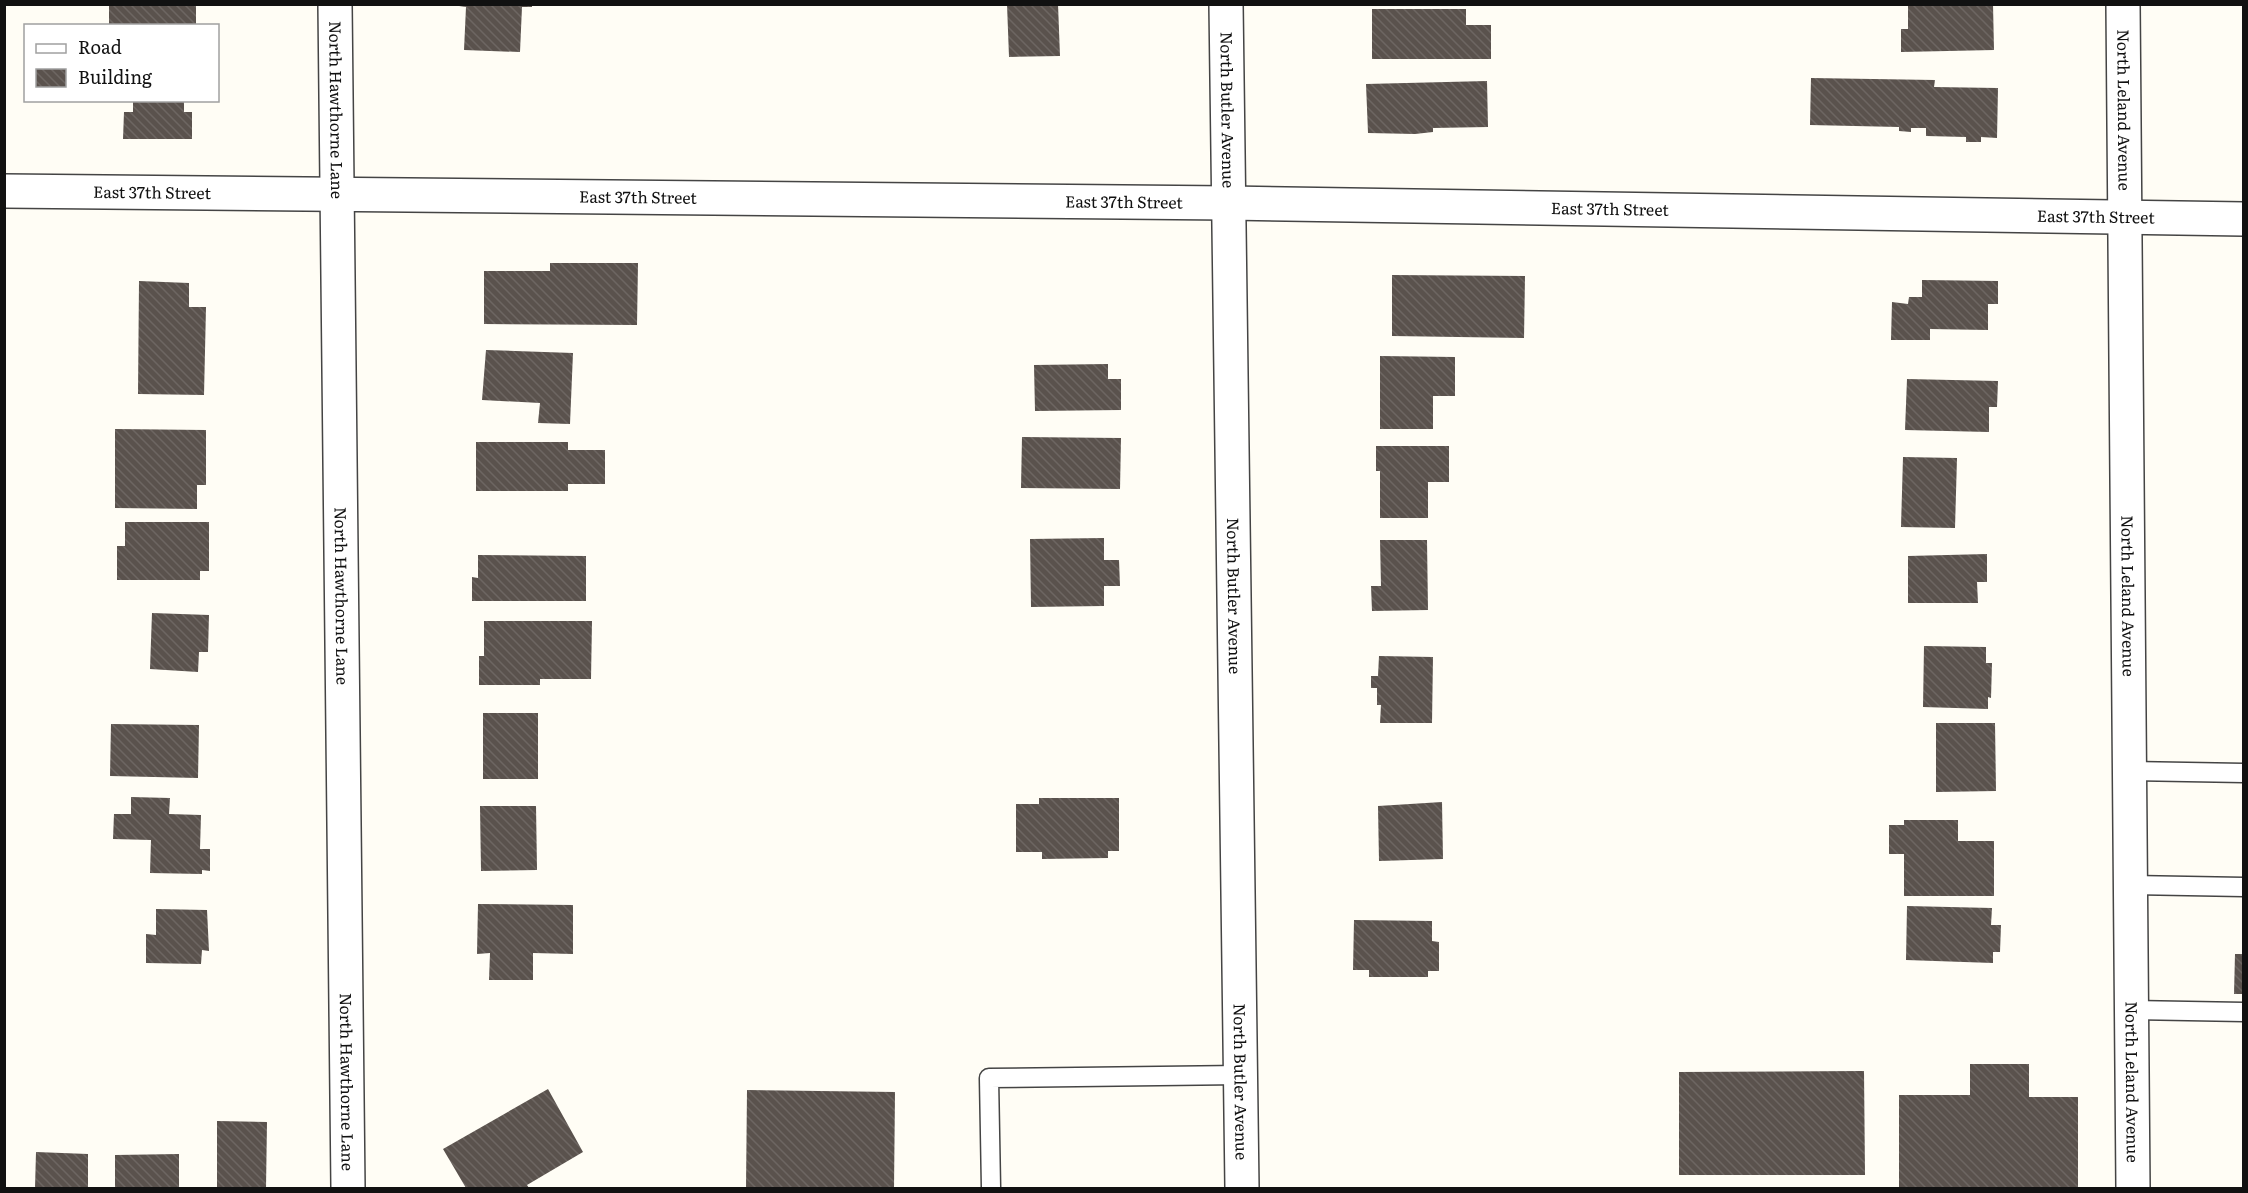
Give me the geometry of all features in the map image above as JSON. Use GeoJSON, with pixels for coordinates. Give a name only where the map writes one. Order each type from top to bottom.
{"type":"FeatureCollection","features":[{"type":"Feature","properties":{"kind":"street","name":"North Hawthorne Lane"},"geometry":{"type":"LineString","coordinates":[[335,4],[348,1188]]}},
{"type":"Feature","properties":{"kind":"street","name":"North Butler Avenue"},"geometry":{"type":"LineString","coordinates":[[1226,4],[1242,1188]]}},
{"type":"Feature","properties":{"kind":"street","name":"North Leland Avenue"},"geometry":{"type":"LineString","coordinates":[[2123,4],[2133,1188]]}},
{"type":"Feature","properties":{"kind":"street","name":"East 37th Street"},"geometry":{"type":"LineString","coordinates":[[4,191],[1229,203],[2244,219]]}},
{"type":"Feature","properties":{"kind":"lane"},"geometry":{"type":"LineString","coordinates":[[2130,771],[2244,773]]}},
{"type":"Feature","properties":{"kind":"lane"},"geometry":{"type":"LineString","coordinates":[[2131,885],[2244,887]]}},
{"type":"Feature","properties":{"kind":"lane"},"geometry":{"type":"LineString","coordinates":[[2132,1010],[2244,1012]]}},
{"type":"Feature","properties":{"kind":"lane"},"geometry":{"type":"LineString","coordinates":[[991,1188],[989,1078],[1241,1075]]}},
{"type":"Feature","properties":{"kind":"building"},"geometry":{"type":"Polygon","coordinates":[[[109,4],[196,6],[196,24],[109,24],[109,4]]]}},
{"type":"Feature","properties":{"kind":"building"},"geometry":{"type":"Polygon","coordinates":[[[1007,4],[1058,4],[1060,56],[1009,57],[1007,4]]]}},
{"type":"Feature","properties":{"kind":"building"},"geometry":{"type":"Polygon","coordinates":[[[1908,4],[1993,4],[1994,50],[1901,52],[1901,29],[1908,29],[1908,4]]]}},
{"type":"Feature","properties":{"kind":"building"},"geometry":{"type":"Polygon","coordinates":[[[452,5],[532,5],[532,7],[522,7],[520,52],[464,50],[466,7],[452,5]]]}},
{"type":"Feature","properties":{"kind":"building"},"geometry":{"type":"Polygon","coordinates":[[[1372,9],[1466,9],[1466,25],[1491,25],[1491,59],[1372,59],[1372,9]]]}},
{"type":"Feature","properties":{"kind":"building"},"geometry":{"type":"Polygon","coordinates":[[[1811,78],[1935,80],[1934,87],[1998,88],[1997,138],[1981,137],[1981,142],[1966,142],[1966,137],[1926,136],[1926,128],[1911,128],[1911,132],[1899,131],[1899,127],[1810,125],[1811,78]]]}},
{"type":"Feature","properties":{"kind":"building"},"geometry":{"type":"Polygon","coordinates":[[[1487,81],[1488,127],[1433,128],[1433,132],[1415,134],[1368,133],[1366,84],[1487,81]]]}},
{"type":"Feature","properties":{"kind":"building"},"geometry":{"type":"Polygon","coordinates":[[[133,102],[184,102],[184,112],[192,112],[192,139],[123,139],[124,112],[133,112],[133,102]]]}},
{"type":"Feature","properties":{"kind":"building"},"geometry":{"type":"Polygon","coordinates":[[[550,263],[638,263],[637,325],[484,324],[484,271],[550,271],[550,263]]]}},
{"type":"Feature","properties":{"kind":"building"},"geometry":{"type":"Polygon","coordinates":[[[1392,275],[1525,276],[1524,338],[1392,336],[1392,275]]]}},
{"type":"Feature","properties":{"kind":"building"},"geometry":{"type":"Polygon","coordinates":[[[1922,280],[1998,281],[1998,304],[1988,304],[1988,330],[1930,329],[1930,340],[1891,340],[1892,302],[1908,304],[1909,297],[1922,297],[1922,280]]]}},
{"type":"Feature","properties":{"kind":"building"},"geometry":{"type":"Polygon","coordinates":[[[139,281],[189,283],[189,307],[206,307],[204,395],[138,394],[139,281]]]}},
{"type":"Feature","properties":{"kind":"building"},"geometry":{"type":"Polygon","coordinates":[[[486,350],[573,353],[570,424],[538,423],[540,403],[482,400],[486,350]]]}},
{"type":"Feature","properties":{"kind":"building"},"geometry":{"type":"Polygon","coordinates":[[[1380,356],[1455,357],[1455,396],[1433,396],[1433,429],[1380,429],[1380,356]]]}},
{"type":"Feature","properties":{"kind":"building"},"geometry":{"type":"Polygon","coordinates":[[[1108,364],[1108,379],[1121,379],[1121,410],[1035,411],[1034,365],[1108,364]]]}},
{"type":"Feature","properties":{"kind":"building"},"geometry":{"type":"Polygon","coordinates":[[[1907,379],[1998,381],[1997,407],[1989,407],[1989,432],[1905,430],[1907,379]]]}},
{"type":"Feature","properties":{"kind":"building"},"geometry":{"type":"Polygon","coordinates":[[[115,429],[206,430],[206,485],[197,485],[197,509],[115,508],[115,429]]]}},
{"type":"Feature","properties":{"kind":"building"},"geometry":{"type":"Polygon","coordinates":[[[1022,437],[1121,438],[1120,489],[1021,488],[1022,437]]]}},
{"type":"Feature","properties":{"kind":"building"},"geometry":{"type":"Polygon","coordinates":[[[476,442],[568,442],[568,450],[605,450],[605,484],[568,484],[568,491],[476,491],[476,442]]]}},
{"type":"Feature","properties":{"kind":"building"},"geometry":{"type":"Polygon","coordinates":[[[1376,446],[1449,446],[1449,482],[1428,482],[1428,518],[1380,518],[1380,471],[1376,471],[1376,446]]]}},
{"type":"Feature","properties":{"kind":"building"},"geometry":{"type":"Polygon","coordinates":[[[1903,457],[1957,458],[1955,528],[1901,527],[1903,457]]]}},
{"type":"Feature","properties":{"kind":"building"},"geometry":{"type":"Polygon","coordinates":[[[125,522],[209,522],[209,571],[200,571],[200,580],[117,580],[117,546],[125,546],[125,522]]]}},
{"type":"Feature","properties":{"kind":"building"},"geometry":{"type":"Polygon","coordinates":[[[1104,538],[1104,560],[1119,560],[1120,586],[1104,586],[1104,606],[1031,607],[1030,539],[1104,538]]]}},
{"type":"Feature","properties":{"kind":"building"},"geometry":{"type":"Polygon","coordinates":[[[1380,540],[1427,540],[1428,610],[1372,611],[1371,586],[1381,586],[1380,540]]]}},
{"type":"Feature","properties":{"kind":"building"},"geometry":{"type":"Polygon","coordinates":[[[1987,554],[1987,582],[1977,582],[1978,603],[1908,603],[1908,556],[1987,554]]]}},
{"type":"Feature","properties":{"kind":"building"},"geometry":{"type":"Polygon","coordinates":[[[478,555],[586,556],[586,601],[472,601],[472,577],[478,578],[478,555]]]}},
{"type":"Feature","properties":{"kind":"building"},"geometry":{"type":"Polygon","coordinates":[[[152,613],[209,615],[208,652],[199,652],[198,672],[150,669],[152,613]]]}},
{"type":"Feature","properties":{"kind":"building"},"geometry":{"type":"Polygon","coordinates":[[[484,621],[592,621],[591,679],[540,679],[540,685],[479,685],[479,656],[484,656],[484,621]]]}},
{"type":"Feature","properties":{"kind":"building"},"geometry":{"type":"Polygon","coordinates":[[[1924,646],[1986,647],[1986,663],[1992,663],[1991,698],[1988,697],[1988,709],[1923,707],[1924,646]]]}},
{"type":"Feature","properties":{"kind":"building"},"geometry":{"type":"Polygon","coordinates":[[[1379,656],[1433,657],[1432,723],[1380,723],[1381,705],[1377,705],[1377,688],[1371,688],[1371,676],[1378,676],[1379,656]]]}},
{"type":"Feature","properties":{"kind":"building"},"geometry":{"type":"Polygon","coordinates":[[[483,713],[538,713],[538,779],[483,779],[483,713]]]}},
{"type":"Feature","properties":{"kind":"building"},"geometry":{"type":"Polygon","coordinates":[[[1936,723],[1995,723],[1996,791],[1936,792],[1936,723]]]}},
{"type":"Feature","properties":{"kind":"building"},"geometry":{"type":"Polygon","coordinates":[[[111,724],[199,725],[198,778],[110,776],[111,724]]]}},
{"type":"Feature","properties":{"kind":"building"},"geometry":{"type":"Polygon","coordinates":[[[131,797],[170,798],[169,814],[201,815],[200,849],[210,849],[210,871],[202,870],[202,874],[150,873],[151,840],[113,839],[114,814],[131,814],[131,797]]]}},
{"type":"Feature","properties":{"kind":"building"},"geometry":{"type":"Polygon","coordinates":[[[1039,798],[1119,798],[1119,851],[1108,851],[1108,858],[1042,859],[1042,852],[1016,852],[1016,804],[1039,804],[1039,798]]]}},
{"type":"Feature","properties":{"kind":"building"},"geometry":{"type":"Polygon","coordinates":[[[1442,802],[1443,859],[1379,861],[1378,806],[1442,802]]]}},
{"type":"Feature","properties":{"kind":"building"},"geometry":{"type":"Polygon","coordinates":[[[480,806],[536,806],[537,870],[481,871],[480,806]]]}},
{"type":"Feature","properties":{"kind":"building"},"geometry":{"type":"Polygon","coordinates":[[[1904,820],[1958,820],[1958,841],[1994,841],[1994,896],[1904,896],[1904,854],[1889,854],[1889,825],[1904,825],[1904,820]]]}},
{"type":"Feature","properties":{"kind":"building"},"geometry":{"type":"Polygon","coordinates":[[[478,904],[573,905],[573,954],[533,953],[533,980],[489,980],[490,953],[477,954],[478,904]]]}},
{"type":"Feature","properties":{"kind":"building"},"geometry":{"type":"Polygon","coordinates":[[[1907,906],[1992,908],[1991,925],[2001,925],[2000,952],[1993,952],[1993,963],[1906,960],[1907,906]]]}},
{"type":"Feature","properties":{"kind":"building"},"geometry":{"type":"Polygon","coordinates":[[[156,909],[207,910],[209,951],[202,950],[201,964],[146,963],[146,934],[156,935],[156,909]]]}},
{"type":"Feature","properties":{"kind":"building"},"geometry":{"type":"Polygon","coordinates":[[[1354,920],[1432,921],[1432,941],[1439,942],[1439,971],[1428,971],[1428,977],[1369,977],[1369,970],[1353,970],[1354,920]]]}},
{"type":"Feature","properties":{"kind":"building"},"geometry":{"type":"Polygon","coordinates":[[[2235,954],[2244,954],[2244,994],[2234,994],[2235,954]]]}},
{"type":"Feature","properties":{"kind":"building"},"geometry":{"type":"Polygon","coordinates":[[[1970,1064],[2029,1064],[2029,1097],[2078,1097],[2078,1188],[1899,1188],[1899,1095],[1970,1095],[1970,1064]]]}},
{"type":"Feature","properties":{"kind":"building"},"geometry":{"type":"Polygon","coordinates":[[[1864,1071],[1865,1175],[1679,1175],[1679,1072],[1864,1071]]]}},
{"type":"Feature","properties":{"kind":"building"},"geometry":{"type":"Polygon","coordinates":[[[548,1089],[583,1152],[527,1185],[529,1188],[466,1188],[443,1149],[548,1089]]]}},
{"type":"Feature","properties":{"kind":"building"},"geometry":{"type":"Polygon","coordinates":[[[747,1090],[895,1092],[894,1188],[746,1188],[747,1090]]]}},
{"type":"Feature","properties":{"kind":"building"},"geometry":{"type":"Polygon","coordinates":[[[217,1121],[267,1122],[266,1188],[217,1188],[217,1121]]]}},
{"type":"Feature","properties":{"kind":"building"},"geometry":{"type":"Polygon","coordinates":[[[36,1152],[88,1154],[88,1188],[35,1188],[36,1152]]]}},
{"type":"Feature","properties":{"kind":"building"},"geometry":{"type":"Polygon","coordinates":[[[179,1154],[179,1188],[115,1188],[115,1155],[179,1154]]]}}]}
